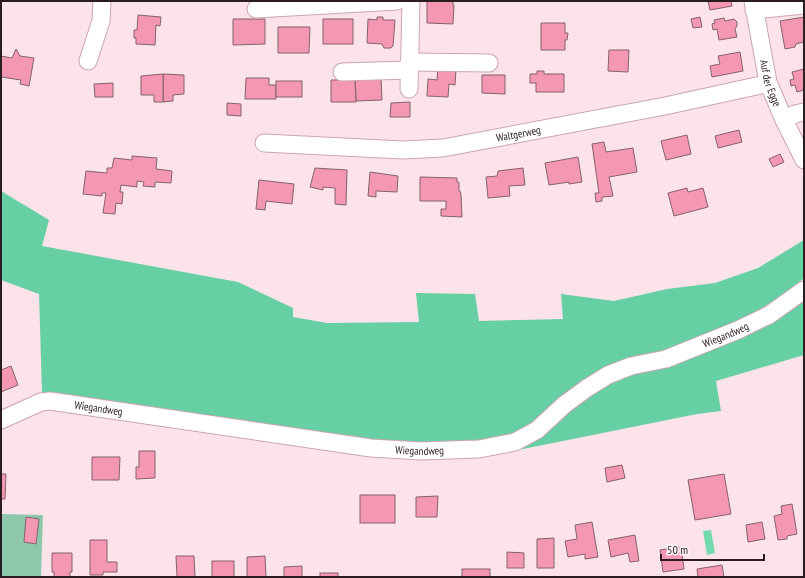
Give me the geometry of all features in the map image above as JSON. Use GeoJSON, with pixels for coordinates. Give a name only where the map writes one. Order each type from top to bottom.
{"type":"FeatureCollection","features":[{"type":"Feature","properties":{"kind":"street"},"geometry":{"type":"LineString","coordinates":[[88,61],[101,21],[102,1]]}},
{"type":"Feature","properties":{"kind":"street"},"geometry":{"type":"LineString","coordinates":[[256,9],[397,1]]}},
{"type":"Feature","properties":{"kind":"street"},"geometry":{"type":"LineString","coordinates":[[408,89],[411,1]]}},
{"type":"Feature","properties":{"kind":"street"},"geometry":{"type":"LineString","coordinates":[[753,6],[804,5]]}},
{"type":"Feature","properties":{"kind":"street","name":"Auf der Egge"},"geometry":{"type":"LineString","coordinates":[[753,6],[768,82],[784,120],[804,160]]}},
{"type":"Feature","properties":{"kind":"street"},"geometry":{"type":"LineString","coordinates":[[342,72],[409,66],[489,63]]}},
{"type":"Feature","properties":{"kind":"street","name":"Waltgerweg"},"geometry":{"type":"LineString","coordinates":[[264,143],[403,150],[442,148],[665,106],[761,85],[768,82]]}},
{"type":"Feature","properties":{"kind":"street"},"geometry":{"type":"LineString","coordinates":[[784,120],[795,114],[804,112]]}},
{"type":"Feature","properties":{"kind":"street","name":"Wiegandweg"},"geometry":{"type":"LineString","coordinates":[[1,420],[40,402],[50,401],[371,448],[421,451],[479,449],[515,442],[537,430],[570,400],[608,375],[631,366],[666,359],[738,330],[769,315],[804,290]]}},
{"type":"Feature","properties":{"kind":"shaded area"},"geometry":{"type":"Polygon","coordinates":[[[1,191],[49,220],[42,246],[238,282],[293,308],[293,317],[327,323],[419,322],[416,293],[475,294],[479,321],[563,319],[561,294],[614,301],[667,289],[715,283],[758,268],[804,240],[804,278],[787,292],[751,315],[678,346],[620,363],[532,426],[507,437],[445,443],[358,440],[42,393],[39,294],[1,280],[1,191]]]}},
{"type":"Feature","properties":{"kind":"shaded area"},"geometry":{"type":"Polygon","coordinates":[[[804,296],[804,355],[716,381],[721,411],[697,414],[518,450],[541,435],[592,391],[804,296]]]}},
{"type":"Feature","properties":{"kind":"shaded area"},"geometry":{"type":"Polygon","coordinates":[[[1,514],[43,515],[41,577],[1,577],[1,514]]]}},
{"type":"Feature","properties":{"kind":"shaded area"},"geometry":{"type":"Polygon","coordinates":[[[711,530],[715,553],[707,555],[703,531],[711,530]]]}},
{"type":"Feature","properties":{"kind":"building"},"geometry":{"type":"Polygon","coordinates":[[[427,1],[453,1],[453,24],[427,23],[427,1]]]}},
{"type":"Feature","properties":{"kind":"building"},"geometry":{"type":"Polygon","coordinates":[[[708,1],[731,1],[732,6],[710,10],[708,1]]]}},
{"type":"Feature","properties":{"kind":"building"},"geometry":{"type":"Polygon","coordinates":[[[138,15],[161,17],[160,26],[156,25],[155,45],[136,44],[134,30],[137,30],[138,15]]]}},
{"type":"Feature","properties":{"kind":"building"},"geometry":{"type":"Polygon","coordinates":[[[377,17],[383,17],[383,20],[395,20],[393,46],[391,48],[384,48],[382,44],[367,43],[368,19],[377,20],[377,17]]]}},
{"type":"Feature","properties":{"kind":"building"},"geometry":{"type":"Polygon","coordinates":[[[700,17],[702,27],[693,28],[691,19],[700,17]]]}},
{"type":"Feature","properties":{"kind":"building"},"geometry":{"type":"Polygon","coordinates":[[[804,17],[804,42],[796,44],[795,47],[785,49],[780,21],[804,17]]]}},
{"type":"Feature","properties":{"kind":"building"},"geometry":{"type":"Polygon","coordinates":[[[724,18],[725,21],[734,19],[737,22],[735,29],[737,37],[719,40],[717,29],[713,30],[712,24],[715,23],[714,20],[724,18]]]}},
{"type":"Feature","properties":{"kind":"building"},"geometry":{"type":"Polygon","coordinates":[[[233,19],[265,19],[265,44],[233,45],[233,19]]]}},
{"type":"Feature","properties":{"kind":"building"},"geometry":{"type":"Polygon","coordinates":[[[323,19],[353,19],[353,44],[323,44],[323,19]]]}},
{"type":"Feature","properties":{"kind":"building"},"geometry":{"type":"Polygon","coordinates":[[[541,23],[565,23],[565,33],[568,33],[567,40],[565,40],[565,50],[541,50],[541,23]]]}},
{"type":"Feature","properties":{"kind":"building"},"geometry":{"type":"Polygon","coordinates":[[[278,27],[310,27],[309,53],[278,53],[278,27]]]}},
{"type":"Feature","properties":{"kind":"building"},"geometry":{"type":"Polygon","coordinates":[[[16,49],[20,56],[34,58],[29,86],[20,84],[21,80],[1,77],[1,56],[12,58],[16,49]]]}},
{"type":"Feature","properties":{"kind":"building"},"geometry":{"type":"Polygon","coordinates":[[[609,50],[629,50],[628,72],[608,71],[609,50]]]}},
{"type":"Feature","properties":{"kind":"building"},"geometry":{"type":"Polygon","coordinates":[[[740,52],[743,71],[712,77],[710,66],[720,64],[718,56],[740,52]]]}},
{"type":"Feature","properties":{"kind":"building"},"geometry":{"type":"Polygon","coordinates":[[[438,67],[456,69],[455,85],[449,84],[448,97],[427,96],[428,79],[437,80],[438,67]]]}},
{"type":"Feature","properties":{"kind":"building"},"geometry":{"type":"Polygon","coordinates":[[[804,69],[804,90],[797,92],[795,85],[791,86],[790,80],[794,79],[792,72],[804,69]]]}},
{"type":"Feature","properties":{"kind":"building"},"geometry":{"type":"Polygon","coordinates":[[[537,71],[544,71],[544,74],[564,74],[564,92],[536,92],[536,83],[530,83],[530,74],[537,74],[537,71]]]}},
{"type":"Feature","properties":{"kind":"building"},"geometry":{"type":"Polygon","coordinates":[[[163,74],[184,75],[184,94],[173,95],[173,101],[163,102],[163,74]]]}},
{"type":"Feature","properties":{"kind":"building"},"geometry":{"type":"Polygon","coordinates":[[[163,74],[163,102],[154,102],[154,95],[141,95],[141,76],[163,74]]]}},
{"type":"Feature","properties":{"kind":"building"},"geometry":{"type":"Polygon","coordinates":[[[482,75],[505,75],[505,94],[482,93],[482,75]]]}},
{"type":"Feature","properties":{"kind":"building"},"geometry":{"type":"Polygon","coordinates":[[[246,78],[269,78],[269,85],[276,85],[276,99],[245,99],[246,78]]]}},
{"type":"Feature","properties":{"kind":"building"},"geometry":{"type":"Polygon","coordinates":[[[355,78],[381,78],[382,100],[356,101],[355,78]]]}},
{"type":"Feature","properties":{"kind":"building"},"geometry":{"type":"Polygon","coordinates":[[[331,80],[355,80],[356,102],[331,102],[331,80]]]}},
{"type":"Feature","properties":{"kind":"building"},"geometry":{"type":"Polygon","coordinates":[[[276,81],[302,81],[302,97],[276,97],[276,81]]]}},
{"type":"Feature","properties":{"kind":"building"},"geometry":{"type":"Polygon","coordinates":[[[113,83],[113,97],[95,97],[94,84],[113,83]]]}},
{"type":"Feature","properties":{"kind":"building"},"geometry":{"type":"Polygon","coordinates":[[[410,102],[410,117],[390,117],[391,103],[410,102]]]}},
{"type":"Feature","properties":{"kind":"building"},"geometry":{"type":"Polygon","coordinates":[[[227,103],[241,104],[241,116],[227,115],[227,103]]]}},
{"type":"Feature","properties":{"kind":"building"},"geometry":{"type":"Polygon","coordinates":[[[739,130],[742,142],[718,148],[715,136],[739,130]]]}},
{"type":"Feature","properties":{"kind":"building"},"geometry":{"type":"Polygon","coordinates":[[[687,135],[691,154],[666,160],[661,141],[687,135]]]}},
{"type":"Feature","properties":{"kind":"building"},"geometry":{"type":"Polygon","coordinates":[[[604,142],[606,152],[633,148],[637,172],[609,177],[613,196],[602,197],[602,201],[596,202],[595,193],[599,193],[592,144],[604,142]]]}},
{"type":"Feature","properties":{"kind":"building"},"geometry":{"type":"Polygon","coordinates":[[[780,154],[784,162],[773,167],[769,159],[780,154]]]}},
{"type":"Feature","properties":{"kind":"building"},"geometry":{"type":"Polygon","coordinates":[[[132,156],[157,158],[156,169],[172,171],[171,183],[155,182],[155,187],[143,186],[144,182],[137,181],[137,187],[121,185],[120,192],[123,192],[122,204],[116,203],[115,214],[103,213],[106,193],[102,193],[102,196],[83,194],[86,171],[107,173],[107,168],[112,168],[114,158],[132,160],[132,156]]]}},
{"type":"Feature","properties":{"kind":"building"},"geometry":{"type":"Polygon","coordinates":[[[578,157],[582,182],[549,185],[545,163],[578,157]]]}},
{"type":"Feature","properties":{"kind":"building"},"geometry":{"type":"Polygon","coordinates":[[[315,168],[347,170],[346,205],[335,204],[335,188],[323,187],[323,190],[310,187],[315,168]]]}},
{"type":"Feature","properties":{"kind":"building"},"geometry":{"type":"Polygon","coordinates":[[[523,168],[525,185],[509,186],[510,196],[488,198],[486,177],[497,176],[498,171],[523,168]]]}},
{"type":"Feature","properties":{"kind":"building"},"geometry":{"type":"Polygon","coordinates":[[[370,172],[398,176],[397,192],[376,191],[376,197],[368,196],[370,172]]]}},
{"type":"Feature","properties":{"kind":"building"},"geometry":{"type":"Polygon","coordinates":[[[420,177],[457,178],[461,195],[462,217],[441,216],[441,209],[446,209],[446,201],[420,201],[420,177]]]}},
{"type":"Feature","properties":{"kind":"building"},"geometry":{"type":"Polygon","coordinates":[[[259,180],[294,184],[292,204],[266,201],[265,210],[256,209],[259,180]]]}},
{"type":"Feature","properties":{"kind":"building"},"geometry":{"type":"Polygon","coordinates":[[[687,188],[688,192],[703,188],[708,207],[674,216],[668,193],[687,188]]]}},
{"type":"Feature","properties":{"kind":"building"},"geometry":{"type":"Polygon","coordinates":[[[11,366],[18,385],[1,392],[1,370],[11,366]]]}},
{"type":"Feature","properties":{"kind":"building"},"geometry":{"type":"Polygon","coordinates":[[[139,451],[155,451],[155,478],[136,479],[136,467],[139,467],[139,451]]]}},
{"type":"Feature","properties":{"kind":"building"},"geometry":{"type":"Polygon","coordinates":[[[92,457],[120,457],[119,480],[92,480],[92,457]]]}},
{"type":"Feature","properties":{"kind":"building"},"geometry":{"type":"Polygon","coordinates":[[[622,465],[625,478],[607,482],[605,468],[622,465]]]}},
{"type":"Feature","properties":{"kind":"building"},"geometry":{"type":"Polygon","coordinates":[[[1,474],[6,474],[5,499],[1,499],[1,474]]]}},
{"type":"Feature","properties":{"kind":"building"},"geometry":{"type":"Polygon","coordinates":[[[724,474],[731,514],[695,520],[688,480],[724,474]]]}},
{"type":"Feature","properties":{"kind":"building"},"geometry":{"type":"Polygon","coordinates":[[[360,495],[395,495],[395,523],[360,523],[360,495]]]}},
{"type":"Feature","properties":{"kind":"building"},"geometry":{"type":"Polygon","coordinates":[[[438,496],[437,517],[416,517],[416,497],[438,496]]]}},
{"type":"Feature","properties":{"kind":"building"},"geometry":{"type":"Polygon","coordinates":[[[792,504],[797,534],[787,536],[787,539],[778,540],[774,516],[782,514],[781,506],[792,504]]]}},
{"type":"Feature","properties":{"kind":"building"},"geometry":{"type":"Polygon","coordinates":[[[26,517],[39,519],[36,544],[24,542],[26,517]]]}},
{"type":"Feature","properties":{"kind":"building"},"geometry":{"type":"Polygon","coordinates":[[[592,522],[598,557],[585,559],[585,554],[568,557],[565,541],[577,539],[575,525],[592,522]]]}},
{"type":"Feature","properties":{"kind":"building"},"geometry":{"type":"Polygon","coordinates":[[[762,522],[765,539],[748,542],[746,525],[762,522]]]}},
{"type":"Feature","properties":{"kind":"building"},"geometry":{"type":"Polygon","coordinates":[[[635,535],[639,561],[630,562],[628,553],[611,557],[608,540],[635,535]]]}},
{"type":"Feature","properties":{"kind":"building"},"geometry":{"type":"Polygon","coordinates":[[[554,538],[554,568],[537,568],[537,539],[554,538]]]}},
{"type":"Feature","properties":{"kind":"building"},"geometry":{"type":"Polygon","coordinates":[[[90,540],[107,540],[107,562],[117,562],[117,572],[103,572],[103,575],[90,575],[90,540]]]}},
{"type":"Feature","properties":{"kind":"building"},"geometry":{"type":"Polygon","coordinates":[[[681,547],[684,569],[663,572],[660,550],[681,547]]]}},
{"type":"Feature","properties":{"kind":"building"},"geometry":{"type":"Polygon","coordinates":[[[507,552],[524,553],[524,568],[507,568],[507,552]]]}},
{"type":"Feature","properties":{"kind":"building"},"geometry":{"type":"Polygon","coordinates":[[[52,553],[72,553],[72,572],[70,572],[70,577],[54,577],[54,572],[52,572],[52,553]]]}},
{"type":"Feature","properties":{"kind":"building"},"geometry":{"type":"Polygon","coordinates":[[[176,556],[194,556],[195,577],[177,577],[176,556]]]}},
{"type":"Feature","properties":{"kind":"building"},"geometry":{"type":"Polygon","coordinates":[[[265,556],[266,577],[247,577],[247,557],[265,556]]]}},
{"type":"Feature","properties":{"kind":"building"},"geometry":{"type":"Polygon","coordinates":[[[212,561],[234,561],[234,577],[212,577],[212,561]]]}},
{"type":"Feature","properties":{"kind":"building"},"geometry":{"type":"Polygon","coordinates":[[[722,565],[724,577],[698,577],[697,569],[722,565]]]}},
{"type":"Feature","properties":{"kind":"building"},"geometry":{"type":"Polygon","coordinates":[[[302,566],[302,577],[284,577],[284,567],[302,566]]]}},
{"type":"Feature","properties":{"kind":"building"},"geometry":{"type":"Polygon","coordinates":[[[462,569],[490,569],[490,577],[462,577],[462,569]]]}},
{"type":"Feature","properties":{"kind":"building"},"geometry":{"type":"Polygon","coordinates":[[[320,573],[338,573],[338,577],[320,577],[320,573]]]}}]}
